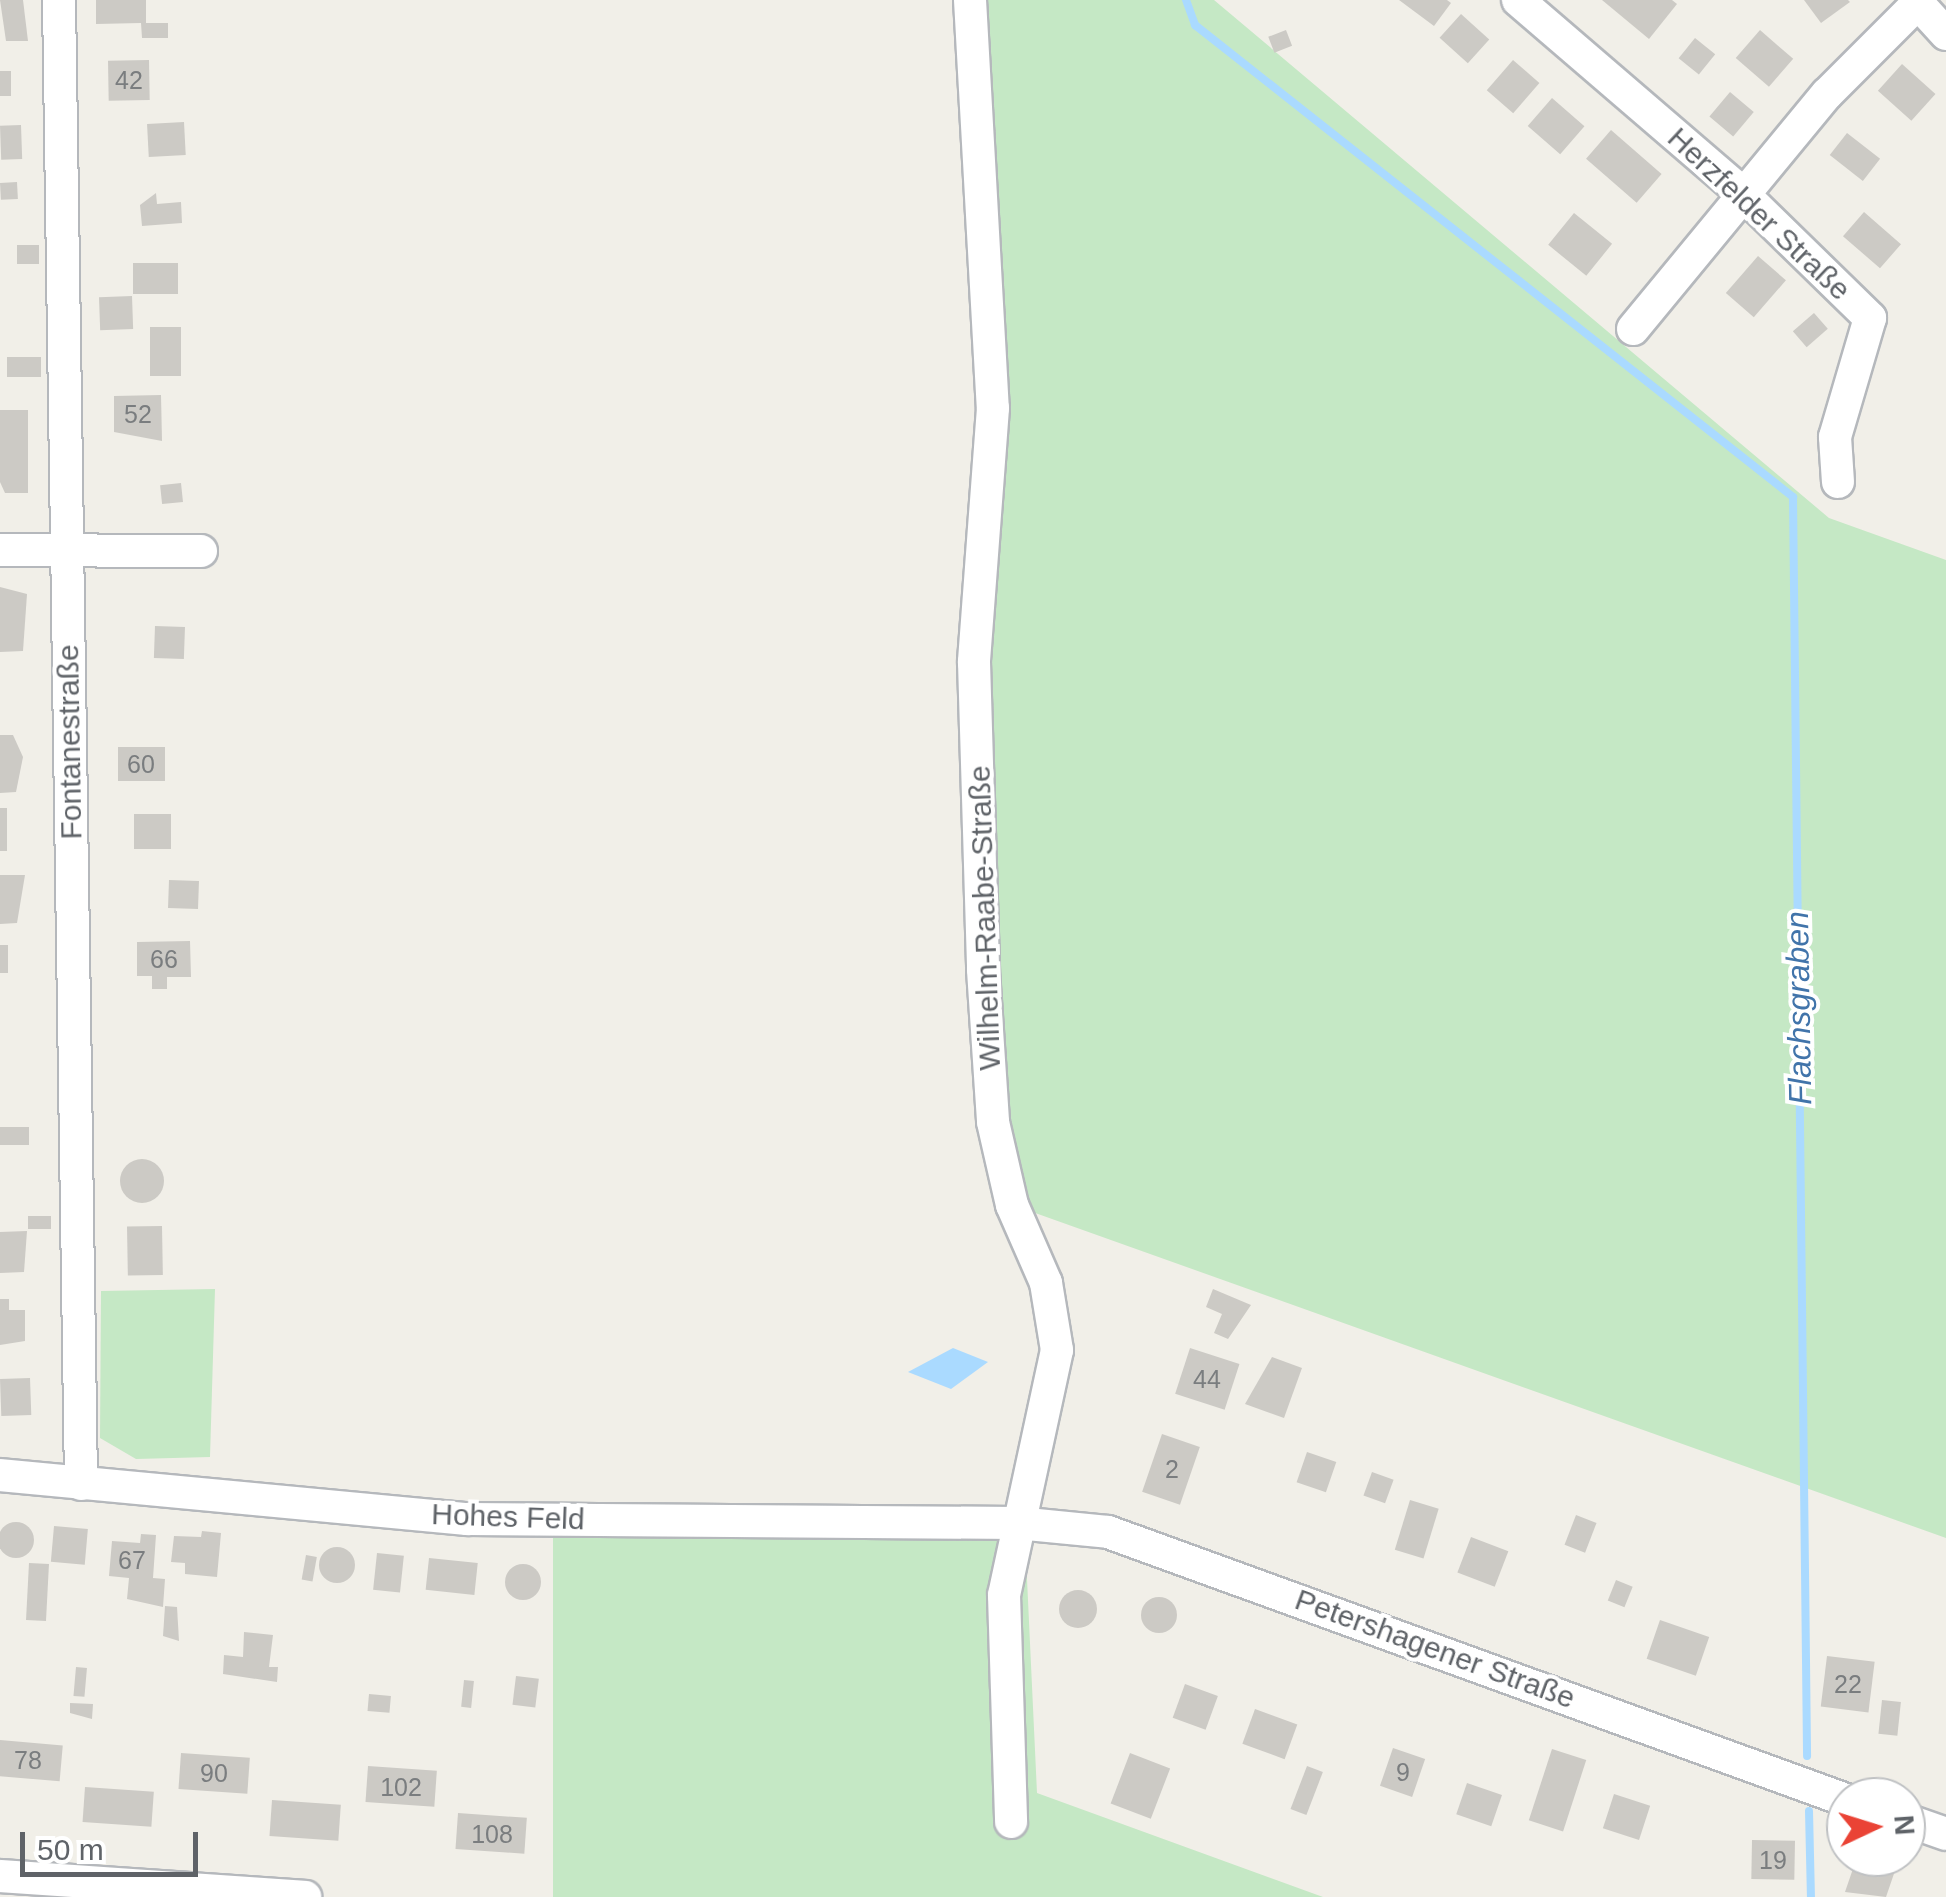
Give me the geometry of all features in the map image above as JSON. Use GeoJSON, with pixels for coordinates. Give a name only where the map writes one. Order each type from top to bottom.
{"type":"FeatureCollection","features":[{"type":"Feature","properties":{"kind":"street","name":"Fontanestraße"},"geometry":{"type":"LineString","coordinates":[[60,0],[82,1484]]}},
{"type":"Feature","properties":{"kind":"street","name":"Wilhelm-Raabe-Straße"},"geometry":{"type":"LineString","coordinates":[[970,0],[993,408],[974,662],[984,989],[993,1122],[1012,1204],[1046,1283],[1057,1350],[1017,1524],[1002,1632],[1011,1822]]}},
{"type":"Feature","properties":{"kind":"street","name":"Herzfelder Straße"},"geometry":{"type":"LineString","coordinates":[[1518,0],[1742,192],[1870,318],[1835,436],[1838,482]]}},
{"type":"Feature","properties":{"kind":"street"},"geometry":{"type":"LineString","coordinates":[[1632,329],[1742,192],[1916,2],[1946,34]]}},
{"type":"Feature","properties":{"kind":"street"},"geometry":{"type":"LineString","coordinates":[[0,550],[201,551]]}},
{"type":"Feature","properties":{"kind":"street","name":"Hohes Feld"},"geometry":{"type":"LineString","coordinates":[[0,1475],[467,1519],[1017,1524]]}},
{"type":"Feature","properties":{"kind":"street","name":"Petershagener Straße"},"geometry":{"type":"LineString","coordinates":[[1017,1524],[1108,1532],[1169,1550],[1826,1793]]}},
{"type":"Feature","properties":{"kind":"street"},"geometry":{"type":"LineString","coordinates":[[0,1876],[306,1897]]}},
{"type":"Feature","properties":{"kind":"green space"},"geometry":{"type":"Polygon","coordinates":[[[975,0],[1214,0],[1829,518],[1946,560],[1946,1538],[1024,1209],[1000,1122],[975,0]]]}},
{"type":"Feature","properties":{"kind":"green space"},"geometry":{"type":"Polygon","coordinates":[[[215,1289],[210,1457],[136,1459],[100,1438],[101,1291],[215,1289]]]}},
{"type":"Feature","properties":{"kind":"green space"},"geometry":{"type":"Polygon","coordinates":[[[553,1530],[1025,1536],[1037,1793],[1323,1897],[553,1897],[553,1530]]]}},
{"type":"Feature","properties":{"kind":"water"},"geometry":{"type":"Polygon","coordinates":[[[953,1348],[988,1362],[951,1389],[908,1372],[953,1348]]]}},
{"type":"Feature","properties":{"kind":"building"},"geometry":{"type":"Polygon","coordinates":[[[0,0],[23,0],[28,41],[6,41],[0,0]]]}},
{"type":"Feature","properties":{"kind":"building"},"geometry":{"type":"Polygon","coordinates":[[[96,0],[146,0],[146,23],[168,23],[168,38],[142,38],[141,23],[96,24],[96,0]]]}},
{"type":"Feature","properties":{"kind":"building"},"geometry":{"type":"Polygon","coordinates":[[[1399,0],[1447,0],[1451,3],[1434,26],[1399,0]]]}},
{"type":"Feature","properties":{"kind":"building"},"geometry":{"type":"Polygon","coordinates":[[[1602,0],[1672,0],[1677,4],[1649,39],[1602,0]]]}},
{"type":"Feature","properties":{"kind":"building"},"geometry":{"type":"Polygon","coordinates":[[[1804,0],[1848,0],[1850,2],[1821,23],[1804,0]]]}},
{"type":"Feature","properties":{"kind":"building"},"geometry":{"type":"Polygon","coordinates":[[[1461,14],[1489,39],[1468,63],[1440,38],[1461,14]]]}},
{"type":"Feature","properties":{"kind":"building"},"geometry":{"type":"Polygon","coordinates":[[[1286,30],[1292,46],[1274,53],[1268,37],[1286,30]]]}},
{"type":"Feature","properties":{"kind":"building"},"geometry":{"type":"Polygon","coordinates":[[[1760,30],[1793,59],[1769,87],[1736,58],[1760,30]]]}},
{"type":"Feature","properties":{"kind":"building"},"geometry":{"type":"Polygon","coordinates":[[[1695,38],[1715,54],[1699,75],[1679,58],[1695,38]]]}},
{"type":"Feature","properties":{"kind":"building"},"geometry":{"type":"Polygon","coordinates":[[[149,60],[150,100],[109,101],[108,61],[149,60]]]}},
{"type":"Feature","properties":{"kind":"building"},"geometry":{"type":"Polygon","coordinates":[[[1513,60],[1539,83],[1513,113],[1487,90],[1513,60]]]}},
{"type":"Feature","properties":{"kind":"building"},"geometry":{"type":"Polygon","coordinates":[[[1902,64],[1935,94],[1911,121],[1878,91],[1902,64]]]}},
{"type":"Feature","properties":{"kind":"building"},"geometry":{"type":"Polygon","coordinates":[[[0,71],[11,71],[11,96],[0,96],[0,71]]]}},
{"type":"Feature","properties":{"kind":"building"},"geometry":{"type":"Polygon","coordinates":[[[1730,92],[1754,112],[1733,136],[1709,117],[1730,92]]]}},
{"type":"Feature","properties":{"kind":"building"},"geometry":{"type":"Polygon","coordinates":[[[1552,98],[1584,126],[1560,154],[1528,126],[1552,98]]]}},
{"type":"Feature","properties":{"kind":"building"},"geometry":{"type":"Polygon","coordinates":[[[184,122],[186,155],[149,157],[147,124],[184,122]]]}},
{"type":"Feature","properties":{"kind":"building"},"geometry":{"type":"Polygon","coordinates":[[[21,125],[22,159],[1,160],[0,126],[21,125]]]}},
{"type":"Feature","properties":{"kind":"building"},"geometry":{"type":"Polygon","coordinates":[[[1611,130],[1662,174],[1637,203],[1586,159],[1611,130]]]}},
{"type":"Feature","properties":{"kind":"building"},"geometry":{"type":"Polygon","coordinates":[[[1847,133],[1880,159],[1863,181],[1830,155],[1847,133]]]}},
{"type":"Feature","properties":{"kind":"building"},"geometry":{"type":"Polygon","coordinates":[[[17,182],[18,199],[1,200],[0,183],[17,182]]]}},
{"type":"Feature","properties":{"kind":"building"},"geometry":{"type":"Polygon","coordinates":[[[156,193],[157,204],[181,202],[182,223],[142,226],[140,205],[156,193]]]}},
{"type":"Feature","properties":{"kind":"building"},"geometry":{"type":"Polygon","coordinates":[[[1864,212],[1901,244],[1880,268],[1843,236],[1864,212]]]}},
{"type":"Feature","properties":{"kind":"building"},"geometry":{"type":"Polygon","coordinates":[[[1574,213],[1612,244],[1586,276],[1548,245],[1574,213]]]}},
{"type":"Feature","properties":{"kind":"building"},"geometry":{"type":"Polygon","coordinates":[[[17,245],[39,245],[39,264],[17,264],[17,245]]]}},
{"type":"Feature","properties":{"kind":"building"},"geometry":{"type":"Polygon","coordinates":[[[1758,256],[1786,280],[1754,317],[1726,293],[1758,256]]]}},
{"type":"Feature","properties":{"kind":"building"},"geometry":{"type":"Polygon","coordinates":[[[133,263],[178,263],[178,294],[133,294],[133,263]]]}},
{"type":"Feature","properties":{"kind":"building"},"geometry":{"type":"Polygon","coordinates":[[[132,296],[133,329],[100,330],[99,297],[132,296]]]}},
{"type":"Feature","properties":{"kind":"building"},"geometry":{"type":"Polygon","coordinates":[[[1814,313],[1828,329],[1807,347],[1793,331],[1814,313]]]}},
{"type":"Feature","properties":{"kind":"building"},"geometry":{"type":"Polygon","coordinates":[[[150,327],[181,327],[181,376],[150,376],[150,327]]]}},
{"type":"Feature","properties":{"kind":"building"},"geometry":{"type":"Polygon","coordinates":[[[7,357],[41,357],[41,377],[7,377],[7,357]]]}},
{"type":"Feature","properties":{"kind":"building"},"geometry":{"type":"Polygon","coordinates":[[[161,395],[162,441],[114,432],[114,396],[161,395]]]}},
{"type":"Feature","properties":{"kind":"building"},"geometry":{"type":"Polygon","coordinates":[[[0,410],[28,410],[28,493],[5,493],[0,482],[0,410]]]}},
{"type":"Feature","properties":{"kind":"building"},"geometry":{"type":"Polygon","coordinates":[[[181,483],[183,502],[162,504],[160,485],[181,483]]]}},
{"type":"Feature","properties":{"kind":"building"},"geometry":{"type":"Polygon","coordinates":[[[0,587],[27,594],[23,651],[0,652],[0,587]]]}},
{"type":"Feature","properties":{"kind":"building"},"geometry":{"type":"Polygon","coordinates":[[[155,626],[185,627],[184,659],[154,658],[155,626]]]}},
{"type":"Feature","properties":{"kind":"building"},"geometry":{"type":"Polygon","coordinates":[[[0,735],[13,735],[23,757],[16,792],[0,793],[0,735]]]}},
{"type":"Feature","properties":{"kind":"building"},"geometry":{"type":"Polygon","coordinates":[[[118,747],[165,747],[165,781],[118,781],[118,747]]]}},
{"type":"Feature","properties":{"kind":"building"},"geometry":{"type":"Polygon","coordinates":[[[0,808],[7,808],[7,851],[0,851],[0,808]]]}},
{"type":"Feature","properties":{"kind":"building"},"geometry":{"type":"Polygon","coordinates":[[[134,814],[171,814],[171,849],[134,849],[134,814]]]}},
{"type":"Feature","properties":{"kind":"building"},"geometry":{"type":"Polygon","coordinates":[[[0,875],[25,875],[17,923],[0,924],[0,875]]]}},
{"type":"Feature","properties":{"kind":"building"},"geometry":{"type":"Polygon","coordinates":[[[169,880],[199,881],[198,909],[168,908],[169,880]]]}},
{"type":"Feature","properties":{"kind":"building"},"geometry":{"type":"Polygon","coordinates":[[[190,941],[191,977],[167,977],[167,989],[152,989],[152,976],[137,976],[137,942],[190,941]]]}},
{"type":"Feature","properties":{"kind":"building"},"geometry":{"type":"Polygon","coordinates":[[[0,945],[8,945],[8,973],[0,973],[0,945]]]}},
{"type":"Feature","properties":{"kind":"building"},"geometry":{"type":"Polygon","coordinates":[[[0,1127],[29,1127],[29,1145],[0,1145],[0,1127]]]}},
{"type":"Feature","properties":{"kind":"building"},"geometry":{"type":"Polygon","coordinates":[[[142,1159],[157,1166],[164,1181],[157,1196],[142,1203],[127,1196],[120,1181],[127,1166],[142,1159]]]}},
{"type":"Feature","properties":{"kind":"building"},"geometry":{"type":"Polygon","coordinates":[[[28,1216],[51,1216],[51,1229],[28,1229],[28,1216]]]}},
{"type":"Feature","properties":{"kind":"building"},"geometry":{"type":"Polygon","coordinates":[[[162,1226],[163,1275],[128,1276],[127,1227],[162,1226]]]}},
{"type":"Feature","properties":{"kind":"building"},"geometry":{"type":"Polygon","coordinates":[[[27,1231],[24,1272],[0,1273],[0,1232],[27,1231]]]}},
{"type":"Feature","properties":{"kind":"building"},"geometry":{"type":"Polygon","coordinates":[[[1213,1289],[1251,1305],[1228,1339],[1214,1333],[1222,1314],[1206,1307],[1213,1289]]]}},
{"type":"Feature","properties":{"kind":"building"},"geometry":{"type":"Polygon","coordinates":[[[0,1299],[9,1299],[9,1310],[25,1310],[25,1341],[0,1345],[0,1299]]]}},
{"type":"Feature","properties":{"kind":"building"},"geometry":{"type":"Polygon","coordinates":[[[1190,1348],[1239,1364],[1225,1410],[1175,1394],[1190,1348]]]}},
{"type":"Feature","properties":{"kind":"building"},"geometry":{"type":"Polygon","coordinates":[[[1272,1357],[1302,1368],[1284,1418],[1245,1404],[1272,1357]]]}},
{"type":"Feature","properties":{"kind":"building"},"geometry":{"type":"Polygon","coordinates":[[[30,1378],[31,1415],[1,1416],[0,1379],[30,1378]]]}},
{"type":"Feature","properties":{"kind":"building"},"geometry":{"type":"Polygon","coordinates":[[[1162,1434],[1200,1447],[1180,1505],[1142,1492],[1162,1434]]]}},
{"type":"Feature","properties":{"kind":"building"},"geometry":{"type":"Polygon","coordinates":[[[1307,1452],[1336,1462],[1326,1492],[1297,1482],[1307,1452]]]}},
{"type":"Feature","properties":{"kind":"building"},"geometry":{"type":"Polygon","coordinates":[[[1372,1472],[1394,1480],[1385,1503],[1363,1495],[1372,1472]]]}},
{"type":"Feature","properties":{"kind":"building"},"geometry":{"type":"Polygon","coordinates":[[[1410,1500],[1439,1509],[1423,1558],[1395,1550],[1410,1500]]]}},
{"type":"Feature","properties":{"kind":"building"},"geometry":{"type":"Polygon","coordinates":[[[1576,1515],[1597,1523],[1585,1553],[1565,1545],[1576,1515]]]}},
{"type":"Feature","properties":{"kind":"building"},"geometry":{"type":"Polygon","coordinates":[[[16,1522],[29,1527],[34,1540],[29,1553],[16,1558],[3,1553],[-2,1540],[3,1527],[16,1522]]]}},
{"type":"Feature","properties":{"kind":"building"},"geometry":{"type":"Polygon","coordinates":[[[54,1526],[88,1529],[85,1565],[51,1562],[54,1526]]]}},
{"type":"Feature","properties":{"kind":"building"},"geometry":{"type":"Polygon","coordinates":[[[202,1531],[221,1533],[217,1577],[185,1574],[185,1563],[171,1562],[174,1536],[201,1537],[202,1531]]]}},
{"type":"Feature","properties":{"kind":"building"},"geometry":{"type":"Polygon","coordinates":[[[141,1534],[156,1535],[153,1578],[165,1579],[163,1607],[127,1599],[129,1578],[109,1576],[112,1541],[140,1543],[141,1534]]]}},
{"type":"Feature","properties":{"kind":"building"},"geometry":{"type":"Polygon","coordinates":[[[1471,1537],[1508,1551],[1495,1587],[1457,1572],[1471,1537]]]}},
{"type":"Feature","properties":{"kind":"building"},"geometry":{"type":"Polygon","coordinates":[[[337,1547],[350,1552],[355,1565],[350,1578],[337,1583],[324,1578],[319,1565],[324,1552],[337,1547]]]}},
{"type":"Feature","properties":{"kind":"building"},"geometry":{"type":"Polygon","coordinates":[[[377,1553],[404,1556],[400,1593],[373,1590],[377,1553]]]}},
{"type":"Feature","properties":{"kind":"building"},"geometry":{"type":"Polygon","coordinates":[[[306,1555],[317,1557],[312,1582],[302,1580],[306,1555]]]}},
{"type":"Feature","properties":{"kind":"building"},"geometry":{"type":"Polygon","coordinates":[[[429,1558],[478,1563],[474,1595],[426,1590],[429,1558]]]}},
{"type":"Feature","properties":{"kind":"building"},"geometry":{"type":"Polygon","coordinates":[[[29,1563],[49,1564],[46,1621],[26,1620],[29,1563]]]}},
{"type":"Feature","properties":{"kind":"building"},"geometry":{"type":"Polygon","coordinates":[[[523,1564],[536,1569],[541,1582],[536,1595],[523,1600],[510,1595],[505,1582],[510,1569],[523,1564]]]}},
{"type":"Feature","properties":{"kind":"building"},"geometry":{"type":"Polygon","coordinates":[[[1616,1580],[1633,1587],[1624,1607],[1608,1600],[1616,1580]]]}},
{"type":"Feature","properties":{"kind":"building"},"geometry":{"type":"Polygon","coordinates":[[[1078,1590],[1092,1595],[1097,1609],[1092,1623],[1078,1628],[1064,1623],[1059,1609],[1064,1595],[1078,1590]]]}},
{"type":"Feature","properties":{"kind":"building"},"geometry":{"type":"Polygon","coordinates":[[[1159,1597],[1172,1602],[1177,1615],[1172,1628],[1159,1633],[1146,1628],[1141,1615],[1146,1602],[1159,1597]]]}},
{"type":"Feature","properties":{"kind":"building"},"geometry":{"type":"Polygon","coordinates":[[[165,1606],[177,1607],[179,1641],[163,1636],[165,1606]]]}},
{"type":"Feature","properties":{"kind":"building"},"geometry":{"type":"Polygon","coordinates":[[[1660,1620],[1709,1637],[1696,1676],[1647,1659],[1660,1620]]]}},
{"type":"Feature","properties":{"kind":"building"},"geometry":{"type":"Polygon","coordinates":[[[244,1632],[273,1635],[269,1667],[278,1667],[277,1682],[223,1674],[224,1655],[243,1657],[244,1632]]]}},
{"type":"Feature","properties":{"kind":"building"},"geometry":{"type":"Polygon","coordinates":[[[1827,1656],[1875,1662],[1868,1712],[1821,1707],[1827,1656]]]}},
{"type":"Feature","properties":{"kind":"building"},"geometry":{"type":"Polygon","coordinates":[[[76,1667],[87,1668],[84,1697],[73,1696],[76,1667]]]}},
{"type":"Feature","properties":{"kind":"building"},"geometry":{"type":"Polygon","coordinates":[[[516,1676],[539,1679],[535,1708],[512,1705],[516,1676]]]}},
{"type":"Feature","properties":{"kind":"building"},"geometry":{"type":"Polygon","coordinates":[[[464,1680],[474,1681],[471,1708],[461,1707],[464,1680]]]}},
{"type":"Feature","properties":{"kind":"building"},"geometry":{"type":"Polygon","coordinates":[[[1185,1684],[1218,1696],[1206,1730],[1173,1718],[1185,1684]]]}},
{"type":"Feature","properties":{"kind":"building"},"geometry":{"type":"Polygon","coordinates":[[[369,1694],[391,1696],[389,1713],[368,1711],[369,1694]]]}},
{"type":"Feature","properties":{"kind":"building"},"geometry":{"type":"Polygon","coordinates":[[[1882,1700],[1901,1702],[1897,1736],[1878,1734],[1882,1700]]]}},
{"type":"Feature","properties":{"kind":"building"},"geometry":{"type":"Polygon","coordinates":[[[70,1703],[93,1704],[92,1719],[70,1713],[70,1703]]]}},
{"type":"Feature","properties":{"kind":"building"},"geometry":{"type":"Polygon","coordinates":[[[1255,1709],[1297,1724],[1285,1759],[1242,1744],[1255,1709]]]}},
{"type":"Feature","properties":{"kind":"building"},"geometry":{"type":"Polygon","coordinates":[[[0,1740],[63,1745],[60,1781],[0,1776],[0,1740]]]}},
{"type":"Feature","properties":{"kind":"building"},"geometry":{"type":"Polygon","coordinates":[[[1393,1748],[1425,1759],[1412,1797],[1380,1786],[1393,1748]]]}},
{"type":"Feature","properties":{"kind":"building"},"geometry":{"type":"Polygon","coordinates":[[[1552,1749],[1586,1760],[1563,1831],[1529,1820],[1552,1749]]]}},
{"type":"Feature","properties":{"kind":"building"},"geometry":{"type":"Polygon","coordinates":[[[181,1753],[250,1758],[247,1794],[178,1789],[181,1753]]]}},
{"type":"Feature","properties":{"kind":"building"},"geometry":{"type":"Polygon","coordinates":[[[1130,1753],[1170,1768],[1151,1819],[1111,1803],[1130,1753]]]}},
{"type":"Feature","properties":{"kind":"building"},"geometry":{"type":"Polygon","coordinates":[[[368,1766],[437,1771],[434,1807],[365,1802],[368,1766]]]}},
{"type":"Feature","properties":{"kind":"building"},"geometry":{"type":"Polygon","coordinates":[[[1307,1766],[1323,1772],[1306,1815],[1291,1809],[1307,1766]]]}},
{"type":"Feature","properties":{"kind":"building"},"geometry":{"type":"Polygon","coordinates":[[[1467,1783],[1502,1795],[1491,1826],[1456,1814],[1467,1783]]]}},
{"type":"Feature","properties":{"kind":"building"},"geometry":{"type":"Polygon","coordinates":[[[85,1787],[154,1792],[151,1827],[83,1822],[85,1787]]]}},
{"type":"Feature","properties":{"kind":"building"},"geometry":{"type":"Polygon","coordinates":[[[1614,1794],[1650,1806],[1639,1840],[1603,1828],[1614,1794]]]}},
{"type":"Feature","properties":{"kind":"building"},"geometry":{"type":"Polygon","coordinates":[[[272,1800],[341,1805],[338,1841],[269,1836],[272,1800]]]}},
{"type":"Feature","properties":{"kind":"building"},"geometry":{"type":"Polygon","coordinates":[[[458,1813],[527,1818],[524,1854],[455,1849],[458,1813]]]}},
{"type":"Feature","properties":{"kind":"building"},"geometry":{"type":"Polygon","coordinates":[[[1752,1840],[1795,1841],[1794,1880],[1751,1879],[1752,1840]]]}},
{"type":"Feature","properties":{"kind":"building"},"geometry":{"type":"Polygon","coordinates":[[[1850,1877],[1893,1877],[1886,1897],[1845,1892],[1850,1877]]]}},
{"type":"Feature","properties":{"kind":"waterway","name":"Flachsgraben"},"geometry":{"type":"LineString","coordinates":[[1186,0],[1195,25],[1793,497],[1807,1756]]}},
{"type":"Feature","properties":{"kind":"waterway","name":"Flachsgraben"},"geometry":{"type":"LineString","coordinates":[[1809,1811],[1811,1897]]}}]}
